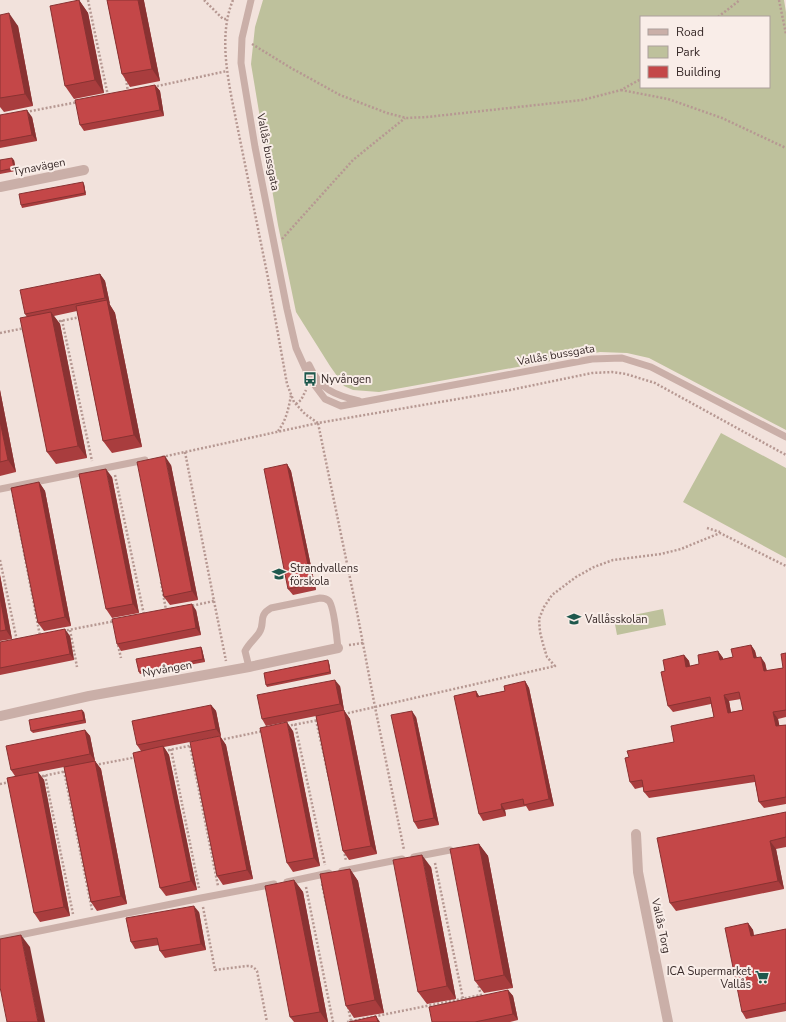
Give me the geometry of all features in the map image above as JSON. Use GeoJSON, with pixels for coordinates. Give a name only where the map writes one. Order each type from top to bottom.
{"type":"FeatureCollection","features":[{"type":"Feature","properties":{"kind":"street","name":"Tynavägen"},"geometry":{"type":"LineString","coordinates":[[0,187],[84,170]]}},
{"type":"Feature","properties":{"kind":"street","name":"Nyvången"},"geometry":{"type":"LineString","coordinates":[[0,716],[89,696],[249,667],[338,648]]}},
{"type":"Feature","properties":{"kind":"street","name":"Vallås Torg"},"geometry":{"type":"LineString","coordinates":[[636,834],[638,872],[668,1022]]}},
{"type":"Feature","properties":{"kind":"lane","name":"Vallås bussgata"},"geometry":{"type":"LineString","coordinates":[[251,0],[242,38],[241,63],[255,147],[287,309],[312,372],[326,389],[341,396],[362,402],[592,359],[622,358],[651,367],[786,436]]}},
{"type":"Feature","properties":{"kind":"lane"},"geometry":{"type":"LineString","coordinates":[[0,489],[161,457]]}},
{"type":"Feature","properties":{"kind":"lane"},"geometry":{"type":"LineString","coordinates":[[249,667],[245,651],[250,643],[260,633],[262,615],[270,608],[320,598],[327,599],[330,602],[332,610],[338,648]]}},
{"type":"Feature","properties":{"kind":"lane"},"geometry":{"type":"LineString","coordinates":[[0,939],[220,894],[450,850]]}},
{"type":"Feature","properties":{"kind":"path"},"geometry":{"type":"LineString","coordinates":[[88,0],[108,96]]}},
{"type":"Feature","properties":{"kind":"path"},"geometry":{"type":"LineString","coordinates":[[204,0],[223,19],[228,19]]}},
{"type":"Feature","properties":{"kind":"path"},"geometry":{"type":"LineString","coordinates":[[233,0],[230,7],[225,48],[227,71],[264,257],[287,384],[296,404],[305,414],[318,423],[406,858]]}},
{"type":"Feature","properties":{"kind":"path"},"geometry":{"type":"LineString","coordinates":[[719,16],[740,0]]}},
{"type":"Feature","properties":{"kind":"path"},"geometry":{"type":"LineString","coordinates":[[779,0],[786,34]]}},
{"type":"Feature","properties":{"kind":"path"},"geometry":{"type":"LineString","coordinates":[[242,38],[296,72],[340,95],[406,118],[582,100],[621,90],[640,80]]}},
{"type":"Feature","properties":{"kind":"path"},"geometry":{"type":"LineString","coordinates":[[151,87],[227,71]]}},
{"type":"Feature","properties":{"kind":"path"},"geometry":{"type":"LineString","coordinates":[[122,93],[128,92],[126,76]]}},
{"type":"Feature","properties":{"kind":"path"},"geometry":{"type":"LineString","coordinates":[[621,90],[668,99],[722,118],[786,148]]}},
{"type":"Feature","properties":{"kind":"path"},"geometry":{"type":"LineString","coordinates":[[100,97],[115,94]]}},
{"type":"Feature","properties":{"kind":"path"},"geometry":{"type":"LineString","coordinates":[[23,112],[85,100]]}},
{"type":"Feature","properties":{"kind":"path"},"geometry":{"type":"LineString","coordinates":[[264,257],[275,247],[353,160],[406,118]]}},
{"type":"Feature","properties":{"kind":"path"},"geometry":{"type":"LineString","coordinates":[[55,322],[81,316],[82,324]]}},
{"type":"Feature","properties":{"kind":"path"},"geometry":{"type":"LineString","coordinates":[[62,320],[94,470]]}},
{"type":"Feature","properties":{"kind":"path"},"geometry":{"type":"LineString","coordinates":[[0,333],[31,326]]}},
{"type":"Feature","properties":{"kind":"path"},"geometry":{"type":"LineString","coordinates":[[161,457],[318,423],[510,390],[592,373],[612,372],[626,374],[655,383],[786,455]]}},
{"type":"Feature","properties":{"kind":"path"},"geometry":{"type":"LineString","coordinates":[[296,404],[304,397],[306,386]]}},
{"type":"Feature","properties":{"kind":"path"},"geometry":{"type":"LineString","coordinates":[[278,431],[287,413],[291,394]]}},
{"type":"Feature","properties":{"kind":"path"},"geometry":{"type":"LineString","coordinates":[[185,452],[227,670]]}},
{"type":"Feature","properties":{"kind":"path"},"geometry":{"type":"LineString","coordinates":[[113,467],[144,615],[151,614]]}},
{"type":"Feature","properties":{"kind":"path"},"geometry":{"type":"LineString","coordinates":[[11,487],[40,636],[47,635]]}},
{"type":"Feature","properties":{"kind":"path"},"geometry":{"type":"LineString","coordinates":[[707,528],[720,532],[786,566]]}},
{"type":"Feature","properties":{"kind":"path"},"geometry":{"type":"LineString","coordinates":[[340,715],[555,666],[547,657],[540,632],[539,619],[544,607],[552,595],[576,577],[594,567],[614,560],[661,554],[681,549],[720,532]]}},
{"type":"Feature","properties":{"kind":"path"},"geometry":{"type":"LineString","coordinates":[[0,560],[16,641]]}},
{"type":"Feature","properties":{"kind":"path"},"geometry":{"type":"LineString","coordinates":[[160,579],[166,611]]}},
{"type":"Feature","properties":{"kind":"path"},"geometry":{"type":"LineString","coordinates":[[186,607],[214,601]]}},
{"type":"Feature","properties":{"kind":"path"},"geometry":{"type":"LineString","coordinates":[[159,612],[173,609]]}},
{"type":"Feature","properties":{"kind":"path"},"geometry":{"type":"LineString","coordinates":[[62,632],[121,620]]}},
{"type":"Feature","properties":{"kind":"path"},"geometry":{"type":"LineString","coordinates":[[113,621],[115,629]]}},
{"type":"Feature","properties":{"kind":"path"},"geometry":{"type":"LineString","coordinates":[[70,630],[77,667]]}},
{"type":"Feature","properties":{"kind":"path"},"geometry":{"type":"LineString","coordinates":[[11,642],[24,639]]}},
{"type":"Feature","properties":{"kind":"path"},"geometry":{"type":"LineString","coordinates":[[338,648],[363,642]]}},
{"type":"Feature","properties":{"kind":"path"},"geometry":{"type":"LineString","coordinates":[[118,643],[121,658]]}},
{"type":"Feature","properties":{"kind":"path"},"geometry":{"type":"LineString","coordinates":[[316,720],[332,795]]}},
{"type":"Feature","properties":{"kind":"path"},"geometry":{"type":"LineString","coordinates":[[280,728],[321,720]]}},
{"type":"Feature","properties":{"kind":"path"},"geometry":{"type":"LineString","coordinates":[[295,724],[324,875],[328,914]]}},
{"type":"Feature","properties":{"kind":"path"},"geometry":{"type":"LineString","coordinates":[[220,740],[265,731]]}},
{"type":"Feature","properties":{"kind":"path"},"geometry":{"type":"LineString","coordinates":[[157,752],[197,744]]}},
{"type":"Feature","properties":{"kind":"path"},"geometry":{"type":"LineString","coordinates":[[190,746],[220,894]]}},
{"type":"Feature","properties":{"kind":"path"},"geometry":{"type":"LineString","coordinates":[[172,749],[215,970],[247,966],[255,968],[257,971],[267,1022]]}},
{"type":"Feature","properties":{"kind":"path"},"geometry":{"type":"LineString","coordinates":[[91,766],[142,756]]}},
{"type":"Feature","properties":{"kind":"path"},"geometry":{"type":"LineString","coordinates":[[38,777],[71,770]]}},
{"type":"Feature","properties":{"kind":"path"},"geometry":{"type":"LineString","coordinates":[[64,772],[94,919]]}},
{"type":"Feature","properties":{"kind":"path"},"geometry":{"type":"LineString","coordinates":[[45,775],[75,923]]}},
{"type":"Feature","properties":{"kind":"path"},"geometry":{"type":"LineString","coordinates":[[0,784],[15,781]]}},
{"type":"Feature","properties":{"kind":"path"},"geometry":{"type":"LineString","coordinates":[[343,848],[348,870]]}},
{"type":"Feature","properties":{"kind":"path"},"geometry":{"type":"LineString","coordinates":[[433,853],[463,999]]}},
{"type":"Feature","properties":{"kind":"path"},"geometry":{"type":"LineString","coordinates":[[304,879],[333,1022]]}},
{"type":"Feature","properties":{"kind":"path"},"geometry":{"type":"LineString","coordinates":[[347,1006],[349,1022],[481,995],[478,980]]}},
{"type":"Feature","properties":{"kind":"green space"},"geometry":{"type":"Polygon","coordinates":[[[263,0],[784,0],[786,12],[786,430],[649,358],[627,353],[600,352],[379,392],[353,390],[344,386],[296,312],[278,225],[251,64],[255,27],[263,0]]]}},
{"type":"Feature","properties":{"kind":"green space"},"geometry":{"type":"Polygon","coordinates":[[[721,433],[786,468],[786,558],[683,502],[721,433]]]}},
{"type":"Feature","properties":{"kind":"green space"},"geometry":{"type":"Polygon","coordinates":[[[663,609],[666,625],[617,635],[614,619],[663,609]]]}},
{"type":"Feature","properties":{"kind":"building"},"geometry":{"type":"Polygon","coordinates":[[[79,0],[95,80],[65,86],[50,6],[79,0]]]}},
{"type":"Feature","properties":{"kind":"building"},"geometry":{"type":"Polygon","coordinates":[[[107,0],[138,0],[152,69],[122,74],[107,0]]]}},
{"type":"Feature","properties":{"kind":"building"},"geometry":{"type":"Polygon","coordinates":[[[9,13],[25,94],[0,98],[0,15],[9,13]]]}},
{"type":"Feature","properties":{"kind":"building"},"geometry":{"type":"Polygon","coordinates":[[[155,85],[160,110],[80,125],[75,100],[155,85]]]}},
{"type":"Feature","properties":{"kind":"building"},"geometry":{"type":"Polygon","coordinates":[[[27,110],[32,135],[0,141],[0,115],[27,110]]]}},
{"type":"Feature","properties":{"kind":"building"},"geometry":{"type":"Polygon","coordinates":[[[12,158],[14,168],[0,171],[0,160],[12,158]]]}},
{"type":"Feature","properties":{"kind":"building"},"geometry":{"type":"Polygon","coordinates":[[[83,182],[85,193],[21,205],[19,194],[83,182]]]}},
{"type":"Feature","properties":{"kind":"building"},"geometry":{"type":"Polygon","coordinates":[[[100,274],[105,298],[25,314],[20,290],[100,274]]]}},
{"type":"Feature","properties":{"kind":"building"},"geometry":{"type":"Polygon","coordinates":[[[107,300],[134,435],[103,441],[76,306],[107,300]]]}},
{"type":"Feature","properties":{"kind":"building"},"geometry":{"type":"Polygon","coordinates":[[[51,312],[78,446],[47,452],[20,318],[51,312]]]}},
{"type":"Feature","properties":{"kind":"building"},"geometry":{"type":"Polygon","coordinates":[[[0,421],[8,460],[0,462],[0,421]]]}},
{"type":"Feature","properties":{"kind":"building"},"geometry":{"type":"Polygon","coordinates":[[[165,456],[192,591],[164,597],[137,462],[165,456]]]}},
{"type":"Feature","properties":{"kind":"building"},"geometry":{"type":"Polygon","coordinates":[[[287,464],[312,584],[288,589],[264,469],[287,464]]]}},
{"type":"Feature","properties":{"kind":"building"},"geometry":{"type":"Polygon","coordinates":[[[106,469],[133,604],[106,609],[79,474],[106,469]]]}},
{"type":"Feature","properties":{"kind":"building"},"geometry":{"type":"Polygon","coordinates":[[[39,482],[65,617],[38,623],[11,488],[39,482]]]}},
{"type":"Feature","properties":{"kind":"building"},"geometry":{"type":"Polygon","coordinates":[[[0,597],[6,630],[0,631],[0,597]]]}},
{"type":"Feature","properties":{"kind":"building"},"geometry":{"type":"Polygon","coordinates":[[[192,604],[196,628],[117,644],[112,619],[192,604]]]}},
{"type":"Feature","properties":{"kind":"building"},"geometry":{"type":"Polygon","coordinates":[[[65,629],[70,654],[0,668],[0,642],[65,629]]]}},
{"type":"Feature","properties":{"kind":"building"},"geometry":{"type":"Polygon","coordinates":[[[751,645],[754,658],[761,657],[764,671],[783,668],[781,654],[786,653],[786,710],[773,712],[776,726],[786,725],[786,797],[759,802],[754,775],[644,792],[642,780],[630,782],[625,758],[629,757],[627,751],[674,742],[671,726],[714,717],[710,697],[668,706],[661,672],[665,671],[663,660],[684,655],[686,667],[699,664],[698,655],[718,651],[720,660],[733,657],[731,649],[751,645]],[[739,692],[724,695],[728,713],[743,710],[739,692]]]}},
{"type":"Feature","properties":{"kind":"building"},"geometry":{"type":"Polygon","coordinates":[[[201,647],[203,659],[139,672],[136,659],[201,647]]]}},
{"type":"Feature","properties":{"kind":"building"},"geometry":{"type":"Polygon","coordinates":[[[328,660],[330,672],[266,685],[264,673],[328,660]]]}},
{"type":"Feature","properties":{"kind":"building"},"geometry":{"type":"Polygon","coordinates":[[[335,680],[340,704],[262,719],[257,695],[335,680]]]}},
{"type":"Feature","properties":{"kind":"building"},"geometry":{"type":"Polygon","coordinates":[[[525,681],[549,799],[524,805],[523,799],[501,804],[502,809],[479,814],[454,696],[476,691],[477,697],[505,691],[504,686],[525,681]]]}},
{"type":"Feature","properties":{"kind":"building"},"geometry":{"type":"Polygon","coordinates":[[[211,705],[216,729],[137,745],[132,721],[211,705]]]}},
{"type":"Feature","properties":{"kind":"building"},"geometry":{"type":"Polygon","coordinates":[[[82,710],[84,720],[31,731],[29,720],[82,710]]]}},
{"type":"Feature","properties":{"kind":"building"},"geometry":{"type":"Polygon","coordinates":[[[344,710],[371,846],[343,851],[316,716],[344,710]]]}},
{"type":"Feature","properties":{"kind":"building"},"geometry":{"type":"Polygon","coordinates":[[[412,711],[434,818],[414,822],[391,715],[412,711]]]}},
{"type":"Feature","properties":{"kind":"building"},"geometry":{"type":"Polygon","coordinates":[[[287,722],[314,858],[287,863],[260,728],[287,722]]]}},
{"type":"Feature","properties":{"kind":"building"},"geometry":{"type":"Polygon","coordinates":[[[85,730],[90,754],[11,770],[6,746],[85,730]]]}},
{"type":"Feature","properties":{"kind":"building"},"geometry":{"type":"Polygon","coordinates":[[[220,736],[247,870],[217,876],[190,742],[220,736]]]}},
{"type":"Feature","properties":{"kind":"building"},"geometry":{"type":"Polygon","coordinates":[[[163,746],[191,881],[160,888],[133,753],[163,746]]]}},
{"type":"Feature","properties":{"kind":"building"},"geometry":{"type":"Polygon","coordinates":[[[95,761],[121,896],[91,902],[64,767],[95,761]]]}},
{"type":"Feature","properties":{"kind":"building"},"geometry":{"type":"Polygon","coordinates":[[[38,772],[64,907],[34,913],[7,778],[38,772]]]}},
{"type":"Feature","properties":{"kind":"building"},"geometry":{"type":"Polygon","coordinates":[[[786,812],[786,837],[770,841],[778,881],[670,903],[657,838],[786,812]]]}},
{"type":"Feature","properties":{"kind":"building"},"geometry":{"type":"Polygon","coordinates":[[[479,844],[504,975],[475,981],[450,849],[479,844]]]}},
{"type":"Feature","properties":{"kind":"building"},"geometry":{"type":"Polygon","coordinates":[[[422,855],[447,986],[418,992],[393,860],[422,855]]]}},
{"type":"Feature","properties":{"kind":"building"},"geometry":{"type":"Polygon","coordinates":[[[350,869],[375,1000],[346,1006],[320,874],[350,869]]]}},
{"type":"Feature","properties":{"kind":"building"},"geometry":{"type":"Polygon","coordinates":[[[294,880],[320,1012],[290,1017],[265,886],[294,880]]]}},
{"type":"Feature","properties":{"kind":"building"},"geometry":{"type":"Polygon","coordinates":[[[194,906],[201,944],[160,951],[157,938],[131,942],[126,918],[194,906]]]}},
{"type":"Feature","properties":{"kind":"building","name":"ICA Supermarket Vallås"},"geometry":{"type":"Polygon","coordinates":[[[748,923],[751,936],[786,929],[786,1003],[742,1012],[725,928],[748,923]]]}},
{"type":"Feature","properties":{"kind":"building"},"geometry":{"type":"Polygon","coordinates":[[[21,935],[38,1022],[7,1022],[0,987],[0,939],[21,935]]]}},
{"type":"Feature","properties":{"kind":"building"},"geometry":{"type":"Polygon","coordinates":[[[508,990],[513,1014],[475,1022],[432,1022],[429,1007],[508,990]]]}},
{"type":"Feature","properties":{"kind":"building"},"geometry":{"type":"Polygon","coordinates":[[[376,1016],[378,1022],[349,1022],[376,1016]]]}},
{"type":"Feature","properties":{"kind":"place","name":"Nyvången"},"geometry":{"type":"Point","coordinates":[310,379]}},
{"type":"Feature","properties":{"kind":"place","name":"Strandvallens förskola"},"geometry":{"type":"Point","coordinates":[279,574]}},
{"type":"Feature","properties":{"kind":"place","name":"Vallåsskolan"},"geometry":{"type":"Point","coordinates":[574,619]}},
{"type":"Feature","properties":{"kind":"place","name":"ICA Supermarket Vallås"},"geometry":{"type":"Point","coordinates":[762,977]}}]}
